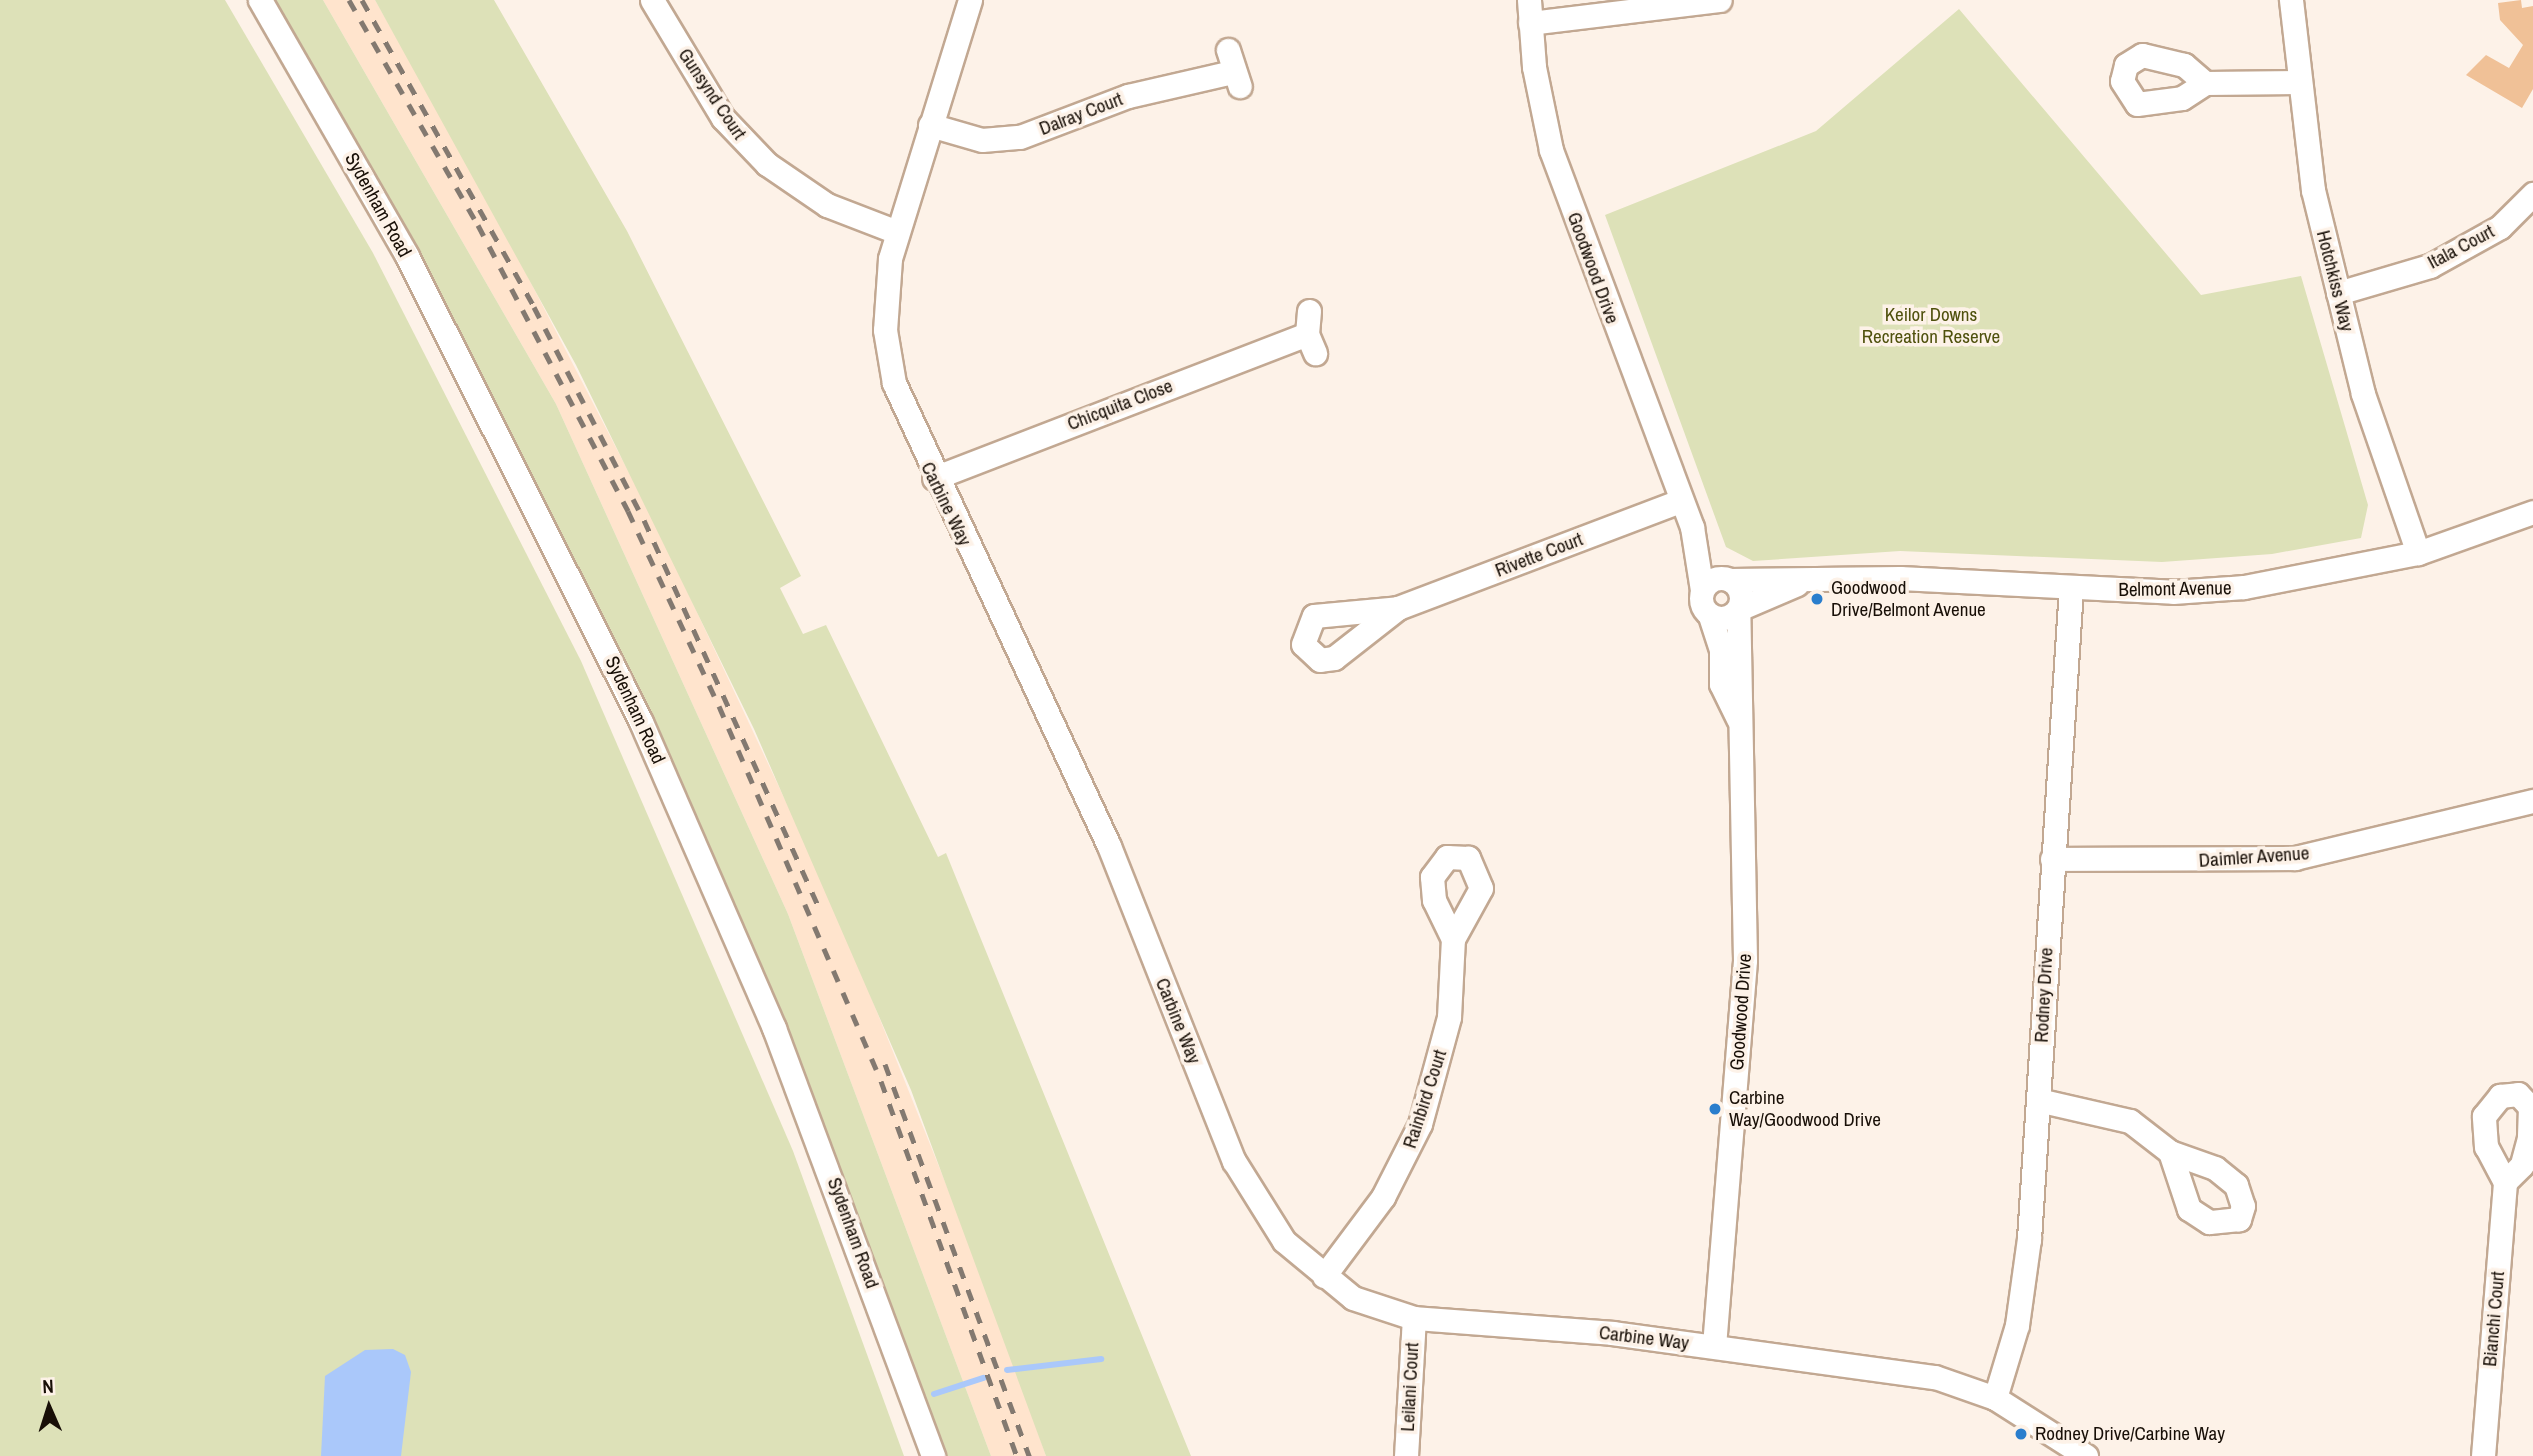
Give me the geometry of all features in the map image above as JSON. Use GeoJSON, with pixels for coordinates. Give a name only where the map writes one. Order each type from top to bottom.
{"type":"FeatureCollection","features":[{"type":"Feature","properties":{"kind":"street","name":"Sydenham Road"},"geometry":{"type":"LineString","coordinates":[[260,0],[419,280],[641,722],[784,1054],[933,1456]]}},
{"type":"Feature","properties":{"kind":"street","name":"Gunsynd Court"},"geometry":{"type":"LineString","coordinates":[[652,0],[723,118],[767,164],[827,205],[897,232]]}},
{"type":"Feature","properties":{"kind":"street","name":"Carbine Way"},"geometry":{"type":"LineString","coordinates":[[970,0],[897,232],[886,280],[888,356],[902,411],[1109,846],[1234,1161],[1284,1241],[1353,1298],[1414,1318],[1714,1346],[1935,1377],[1995,1398],[2086,1456]]}},
{"type":"Feature","properties":{"kind":"street","name":"Goodwood Drive"},"geometry":{"type":"LineString","coordinates":[[1529,0],[1530,23],[1551,150],[1680,501],[1692,527],[1729,579]]}},
{"type":"Feature","properties":{"kind":"street"},"geometry":{"type":"LineString","coordinates":[[1530,23],[1720,0]]}},
{"type":"Feature","properties":{"kind":"street","name":"Hotchkiss Way"},"geometry":{"type":"LineString","coordinates":[[2291,0],[2312,190],[2363,394],[2418,553]]}},
{"type":"Feature","properties":{"kind":"street","name":"Dalray Court"},"geometry":{"type":"LineString","coordinates":[[930,125],[982,140],[1020,136],[1128,96],[1233,69]]}},
{"type":"Feature","properties":{"kind":"street"},"geometry":{"type":"LineString","coordinates":[[2206,83],[2299,82]]}},
{"type":"Feature","properties":{"kind":"street","name":"Itala Court"},"geometry":{"type":"LineString","coordinates":[[2338,293],[2430,266],[2500,227],[2533,194]]}},
{"type":"Feature","properties":{"kind":"street","name":"Chicquita Close"},"geometry":{"type":"LineString","coordinates":[[934,478],[1311,343],[1309,311]]}},
{"type":"Feature","properties":{"kind":"street","name":"Rivette Court"},"geometry":{"type":"LineString","coordinates":[[1398,608],[1680,501]]}},
{"type":"Feature","properties":{"kind":"street","name":"Belmont Avenue"},"geometry":{"type":"LineString","coordinates":[[1729,579],[1807,581],[1900,578],[2071,588],[2244,587],[2418,553],[2533,512]]}},
{"type":"Feature","properties":{"kind":"street","name":"Goodwood Drive"},"geometry":{"type":"LineString","coordinates":[[1692,527],[1702,590]]}},
{"type":"Feature","properties":{"kind":"street"},"geometry":{"type":"LineString","coordinates":[[1715,579],[1729,579],[1741,592],[1739,609],[1722,619],[1710,616],[1702,604],[1702,590],[1715,579]]}},
{"type":"Feature","properties":{"kind":"street","name":"Belmont Avenue"},"geometry":{"type":"LineString","coordinates":[[1739,609],[1807,581]]}},
{"type":"Feature","properties":{"kind":"street","name":"Rodney Drive"},"geometry":{"type":"LineString","coordinates":[[1995,1398],[2017,1325],[2038,1100],[2071,588]]}},
{"type":"Feature","properties":{"kind":"street","name":"Goodwood Drive"},"geometry":{"type":"LineString","coordinates":[[1714,1346],[1745,960],[1746,807],[1738,719],[1739,609]]}},
{"type":"Feature","properties":{"kind":"street","name":"Goodwood Drive"},"geometry":{"type":"LineString","coordinates":[[1710,616],[1721,649],[1721,684],[1738,719]]}},
{"type":"Feature","properties":{"kind":"street","name":"Daimler Avenue"},"geometry":{"type":"LineString","coordinates":[[2052,859],[2295,858],[2533,801]]}},
{"type":"Feature","properties":{"kind":"street","name":"Rainbird Court"},"geometry":{"type":"LineString","coordinates":[[1324,1276],[1383,1197],[1420,1124],[1449,1017],[1453,939]]}},
{"type":"Feature","properties":{"kind":"street"},"geometry":{"type":"LineString","coordinates":[[2038,1100],[2130,1121],[2170,1152]]}},
{"type":"Feature","properties":{"kind":"street","name":"Bianchi Court"},"geometry":{"type":"LineString","coordinates":[[2483,1456],[2505,1182]]}},
{"type":"Feature","properties":{"kind":"street","name":"Leilani Court"},"geometry":{"type":"LineString","coordinates":[[1406,1456],[1414,1318]]}},
{"type":"Feature","properties":{"kind":"shaded area"},"geometry":{"type":"Polygon","coordinates":[[[323,0],[375,0],[484,192],[657,527],[833,902],[990,1294],[1046,1456],[991,1456],[788,914],[556,404],[323,0]]]}},
{"type":"Feature","properties":{"kind":"green space"},"geometry":{"type":"Polygon","coordinates":[[[0,0],[225,0],[373,253],[581,661],[793,1151],[904,1456],[0,1456],[0,0]]]}},
{"type":"Feature","properties":{"kind":"green space"},"geometry":{"type":"Polygon","coordinates":[[[267,0],[323,0],[556,404],[788,914],[991,1456],[943,1456],[745,929],[667,755],[456,329],[267,0]]]}},
{"type":"Feature","properties":{"kind":"green space"},"geometry":{"type":"Polygon","coordinates":[[[375,0],[494,0],[627,231],[801,576],[780,588],[803,634],[826,625],[938,857],[946,853],[1191,1456],[1046,1456],[911,1090],[754,729],[576,365],[375,0]]]}},
{"type":"Feature","properties":{"kind":"green space","name":"Keilor Downs Recreation Reserve"},"geometry":{"type":"Polygon","coordinates":[[[1959,9],[2201,295],[2301,276],[2368,505],[2361,538],[2272,554],[2162,562],[1900,551],[1753,561],[1726,547],[1605,215],[1816,131],[1959,9]]]}},
{"type":"Feature","properties":{"kind":"water"},"geometry":{"type":"Polygon","coordinates":[[[393,1349],[405,1355],[411,1372],[401,1456],[321,1456],[325,1376],[365,1350],[393,1349]]]}},
{"type":"Feature","properties":{"kind":"building"},"geometry":{"type":"Polygon","coordinates":[[[2521,0],[2522,8],[2533,6],[2533,89],[2522,108],[2466,75],[2486,55],[2509,68],[2523,45],[2500,20],[2498,3],[2521,0]]]}},
{"type":"Feature","properties":{"kind":"waterway"},"geometry":{"type":"LineString","coordinates":[[1007,1370],[1101,1359]]}},
{"type":"Feature","properties":{"kind":"waterway"},"geometry":{"type":"LineString","coordinates":[[934,1394],[983,1378]]}},
{"type":"Feature","properties":{"kind":"railway"},"geometry":{"type":"LineString","coordinates":[[349,0],[478,225],[628,511],[719,706],[881,1081],[1017,1456]]}},
{"type":"Feature","properties":{"kind":"railway"},"geometry":{"type":"LineString","coordinates":[[362,0],[534,307],[644,520],[820,909]]}},
{"type":"Feature","properties":{"kind":"railway"},"geometry":{"type":"LineString","coordinates":[[885,1064],[1029,1456]]}},
{"type":"Feature","properties":{"kind":"place","name":"Goodwood Drive/Belmont Avenue"},"geometry":{"type":"Point","coordinates":[1817,599]}},
{"type":"Feature","properties":{"kind":"place","name":"Carbine Way/Goodwood Drive"},"geometry":{"type":"Point","coordinates":[1715,1109]}},
{"type":"Feature","properties":{"kind":"place","name":"Rodney Drive/Carbine Way"},"geometry":{"type":"Point","coordinates":[2021,1434]}}]}
